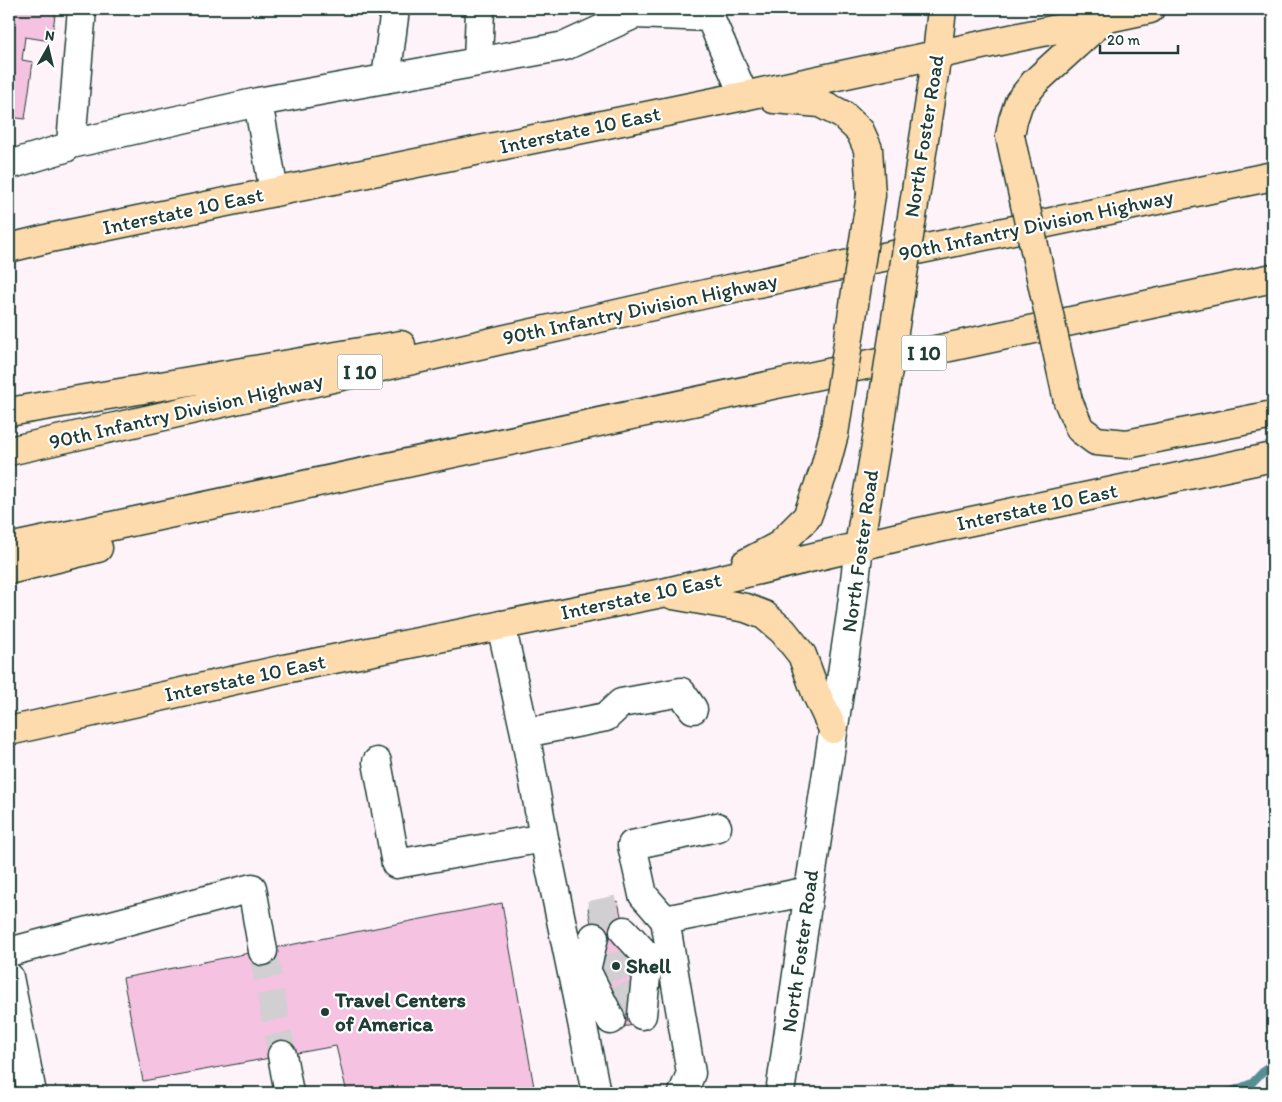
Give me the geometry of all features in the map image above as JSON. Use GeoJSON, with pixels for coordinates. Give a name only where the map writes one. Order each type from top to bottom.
{"type":"FeatureCollection","features":[{"type":"Feature","properties":{"kind":"main road","name":"North Foster Road"},"geometry":{"type":"LineString","coordinates":[[859,546],[937,54],[942,9]]}},
{"type":"Feature","properties":{"kind":"main road","name":"Interstate 10 East"},"geometry":{"type":"LineString","coordinates":[[9,248],[744,96],[1150,9]]}},
{"type":"Feature","properties":{"kind":"main road"},"geometry":{"type":"LineString","coordinates":[[1105,18],[1035,82],[1019,102],[1012,120],[1010,136],[1068,401],[1080,429],[1096,441],[1126,444],[1273,414]]}},
{"type":"Feature","properties":{"kind":"main road"},"geometry":{"type":"LineString","coordinates":[[714,581],[778,546],[807,516],[825,468],[834,434],[872,195],[868,149],[860,131],[844,115],[820,103],[744,96]]}},
{"type":"Feature","properties":{"kind":"main road","name":"90th Infantry Division Highway"},"geometry":{"type":"LineString","coordinates":[[9,452],[710,292],[1273,176]]}},
{"type":"Feature","properties":{"kind":"main road","name":"I 10"},"geometry":{"type":"LineString","coordinates":[[9,548],[1273,278]]}},
{"type":"Feature","properties":{"kind":"main road"},"geometry":{"type":"LineString","coordinates":[[9,412],[710,292]]}},
{"type":"Feature","properties":{"kind":"main road","name":"Interstate 10 East"},"geometry":{"type":"LineString","coordinates":[[9,731],[284,669],[662,593],[859,546],[1273,457]]}},
{"type":"Feature","properties":{"kind":"main road"},"geometry":{"type":"LineString","coordinates":[[9,570],[108,545],[185,511]]}},
{"type":"Feature","properties":{"kind":"main road"},"geometry":{"type":"LineString","coordinates":[[662,593],[746,608],[764,615],[783,630],[802,655],[816,693],[833,728]]}},
{"type":"Feature","properties":{"kind":"street"},"geometry":{"type":"LineString","coordinates":[[70,144],[82,9]]}},
{"type":"Feature","properties":{"kind":"street"},"geometry":{"type":"LineString","coordinates":[[386,79],[395,9]]}},
{"type":"Feature","properties":{"kind":"street"},"geometry":{"type":"LineString","coordinates":[[478,62],[480,9]]}},
{"type":"Feature","properties":{"kind":"street"},"geometry":{"type":"LineString","coordinates":[[603,9],[635,14],[711,13],[744,96]]}},
{"type":"Feature","properties":{"kind":"street"},"geometry":{"type":"LineString","coordinates":[[9,165],[65,148],[70,144],[258,102],[565,46],[635,14]]}},
{"type":"Feature","properties":{"kind":"street"},"geometry":{"type":"LineString","coordinates":[[258,102],[274,192]]}},
{"type":"Feature","properties":{"kind":"street","name":"North Foster Road"},"geometry":{"type":"LineString","coordinates":[[780,1093],[851,614],[859,546]]}},
{"type":"Feature","properties":{"kind":"street"},"geometry":{"type":"LineString","coordinates":[[501,625],[525,733],[544,838],[586,971],[609,1010]]}},
{"type":"Feature","properties":{"kind":"street"},"geometry":{"type":"LineString","coordinates":[[525,733],[606,717],[621,703],[681,692],[693,709]]}},
{"type":"Feature","properties":{"kind":"street"},"geometry":{"type":"LineString","coordinates":[[376,762],[396,864],[544,838]]}},
{"type":"Feature","properties":{"kind":"street"},"geometry":{"type":"LineString","coordinates":[[665,920],[643,895],[632,845],[717,827]]}},
{"type":"Feature","properties":{"kind":"street"},"geometry":{"type":"LineString","coordinates":[[9,952],[252,888],[263,951]]}},
{"type":"Feature","properties":{"kind":"street"},"geometry":{"type":"LineString","coordinates":[[665,920],[809,891]]}},
{"type":"Feature","properties":{"kind":"street"},"geometry":{"type":"LineString","coordinates":[[622,920],[650,957],[691,1073],[683,1093]]}},
{"type":"Feature","properties":{"kind":"street"},"geometry":{"type":"LineString","coordinates":[[639,1005],[650,957],[665,920]]}},
{"type":"Feature","properties":{"kind":"street"},"geometry":{"type":"LineString","coordinates":[[592,926],[586,971],[596,1093]]}},
{"type":"Feature","properties":{"kind":"street"},"geometry":{"type":"LineString","coordinates":[[9,976],[32,1093]]}},
{"type":"Feature","properties":{"kind":"street"},"geometry":{"type":"LineString","coordinates":[[282,1056],[289,1093]]}},
{"type":"Feature","properties":{"kind":"building"},"geometry":{"type":"Polygon","coordinates":[[[9,9],[56,9],[51,41],[25,37],[22,60],[33,62],[25,119],[9,117],[9,9]]]}},
{"type":"Feature","properties":{"kind":"building","name":"Shell"},"geometry":{"type":"Polygon","coordinates":[[[618,901],[643,1024],[613,1028],[588,908],[618,901]]]}},
{"type":"Feature","properties":{"kind":"building","name":"Travel Centers of America"},"geometry":{"type":"Polygon","coordinates":[[[502,903],[535,1093],[388,1093],[386,1087],[362,1093],[347,1093],[336,1046],[143,1081],[123,978],[502,903]]]}},
{"type":"Feature","properties":{"kind":"waterway"},"geometry":{"type":"LineString","coordinates":[[1227,1093],[1252,1083],[1273,1061]]}},
{"type":"Feature","properties":{"kind":"tunnel"},"geometry":{"type":"LineString","coordinates":[[590,915],[620,909]]}},
{"type":"Feature","properties":{"kind":"tunnel"},"geometry":{"type":"LineString","coordinates":[[263,951],[282,1055]]}},
{"type":"Feature","properties":{"kind":"tunnel"},"geometry":{"type":"LineString","coordinates":[[601,969],[631,963]]}},
{"type":"Feature","properties":{"kind":"tunnel"},"geometry":{"type":"LineString","coordinates":[[607,1001],[637,995]]}},
{"type":"Feature","properties":{"kind":"place","name":"Shell"},"geometry":{"type":"Point","coordinates":[616,966]}},
{"type":"Feature","properties":{"kind":"place","name":"Travel Centers of America"},"geometry":{"type":"Point","coordinates":[325,1012]}}]}
